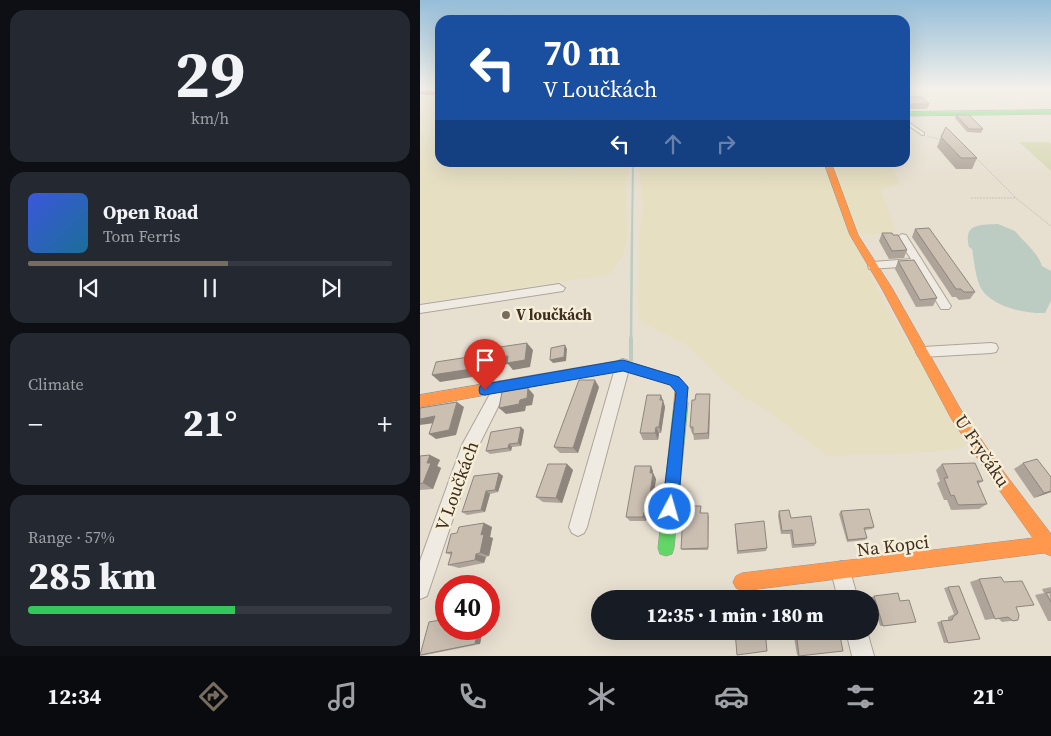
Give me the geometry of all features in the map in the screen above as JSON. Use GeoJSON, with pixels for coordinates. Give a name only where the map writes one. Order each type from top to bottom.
{"type":"FeatureCollection","features":[{"type":"Feature","properties":{"kind":"street","name":"U Fryčáku"},"geometry":{"type":"LineString","coordinates":[[829,167],[854,235],[923,352],[956,414],[995,472],[1050,546]]}},
{"type":"Feature","properties":{"kind":"street"},"geometry":{"type":"LineString","coordinates":[[902,237],[945,306]]}},
{"type":"Feature","properties":{"kind":"street"},"geometry":{"type":"LineString","coordinates":[[872,266],[918,262]]}},
{"type":"Feature","properties":{"kind":"street"},"geometry":{"type":"LineString","coordinates":[[420,309],[559,288]]}},
{"type":"Feature","properties":{"kind":"street"},"geometry":{"type":"LineString","coordinates":[[923,352],[991,348]]}},
{"type":"Feature","properties":{"kind":"street"},"geometry":{"type":"LineString","coordinates":[[578,527],[623,366]]}},
{"type":"Feature","properties":{"kind":"street"},"geometry":{"type":"LineString","coordinates":[[420,401],[623,366],[674,381],[682,387],[666,548]]}},
{"type":"Feature","properties":{"kind":"street","name":"V Loučkách"},"geometry":{"type":"LineString","coordinates":[[420,589],[468,450],[501,387]]}},
{"type":"Feature","properties":{"kind":"street","name":"Na Kopci"},"geometry":{"type":"LineString","coordinates":[[742,582],[1050,546]]}},
{"type":"Feature","properties":{"kind":"street"},"geometry":{"type":"LineString","coordinates":[[841,571],[846,590]]}},
{"type":"Feature","properties":{"kind":"street"},"geometry":{"type":"LineString","coordinates":[[859,640],[863,656]]}},
{"type":"Feature","properties":{"kind":"lane"},"geometry":{"type":"LineString","coordinates":[[910,125],[923,134]]}},
{"type":"Feature","properties":{"kind":"path"},"geometry":{"type":"LineString","coordinates":[[923,134],[947,142]]}},
{"type":"Feature","properties":{"kind":"path"},"geometry":{"type":"LineString","coordinates":[[974,155],[1015,198],[1051,226]]}},
{"type":"Feature","properties":{"kind":"path"},"geometry":{"type":"LineString","coordinates":[[971,198],[1015,198]]}},
{"type":"Feature","properties":{"kind":"shaded area"},"geometry":{"type":"Polygon","coordinates":[[[420,120],[435,120],[435,167],[572,167],[577,183],[574,167],[629,167],[626,182],[627,239],[623,255],[611,274],[420,303],[420,120]]]}},
{"type":"Feature","properties":{"kind":"shaded area"},"geometry":{"type":"Polygon","coordinates":[[[638,167],[826,167],[882,299],[905,338],[917,353],[966,444],[963,448],[930,452],[828,456],[760,406],[744,398],[685,344],[643,323],[639,319],[639,240],[643,205],[638,167]]]}},
{"type":"Feature","properties":{"kind":"shaded area"},"geometry":{"type":"Polygon","coordinates":[[[832,167],[892,167],[900,184],[882,189],[881,191],[896,232],[868,235],[859,232],[832,167]]]}},
{"type":"Feature","properties":{"kind":"shaded area"},"geometry":{"type":"Polygon","coordinates":[[[998,224],[1015,231],[1034,252],[1042,266],[1051,271],[1051,301],[1045,313],[1027,312],[1008,307],[998,303],[983,292],[979,284],[972,249],[969,247],[968,233],[979,225],[998,224]]]}},
{"type":"Feature","properties":{"kind":"green space"},"geometry":{"type":"Polygon","coordinates":[[[1019,142],[1048,142],[1051,144],[1051,171],[1019,142]]]}},
{"type":"Feature","properties":{"kind":"building"},"geometry":{"type":"Polygon","coordinates":[[[960,120],[974,120],[983,129],[969,129],[960,120]]]}},
{"type":"Feature","properties":{"kind":"building"},"geometry":{"type":"Polygon","coordinates":[[[946,127],[977,158],[961,158],[941,137],[946,127]]]}},
{"type":"Feature","properties":{"kind":"building"},"geometry":{"type":"Polygon","coordinates":[[[929,228],[975,292],[964,292],[961,289],[956,289],[915,229],[929,228]]]}},
{"type":"Feature","properties":{"kind":"building"},"geometry":{"type":"Polygon","coordinates":[[[882,233],[898,235],[907,250],[892,251],[882,233]]]}},
{"type":"Feature","properties":{"kind":"building"},"geometry":{"type":"Polygon","coordinates":[[[914,260],[937,298],[920,300],[898,261],[914,260]]]}},
{"type":"Feature","properties":{"kind":"building"},"geometry":{"type":"Polygon","coordinates":[[[527,343],[525,360],[507,363],[508,356],[497,358],[500,347],[527,343]]]}},
{"type":"Feature","properties":{"kind":"building"},"geometry":{"type":"Polygon","coordinates":[[[565,345],[564,357],[550,360],[551,348],[565,345]]]}},
{"type":"Feature","properties":{"kind":"building"},"geometry":{"type":"Polygon","coordinates":[[[482,355],[478,368],[432,375],[436,362],[482,355]]]}},
{"type":"Feature","properties":{"kind":"building"},"geometry":{"type":"Polygon","coordinates":[[[579,380],[595,380],[573,448],[554,447],[579,380]]]}},
{"type":"Feature","properties":{"kind":"building"},"geometry":{"type":"Polygon","coordinates":[[[528,388],[527,398],[520,400],[519,404],[499,408],[502,392],[528,388]]]}},
{"type":"Feature","properties":{"kind":"building"},"geometry":{"type":"Polygon","coordinates":[[[696,394],[710,394],[708,433],[693,434],[693,427],[690,427],[692,400],[695,400],[696,394]]]}},
{"type":"Feature","properties":{"kind":"building"},"geometry":{"type":"Polygon","coordinates":[[[647,395],[661,395],[660,400],[663,400],[659,427],[656,427],[655,433],[640,433],[647,395]]]}},
{"type":"Feature","properties":{"kind":"building"},"geometry":{"type":"Polygon","coordinates":[[[457,402],[449,430],[429,434],[435,416],[420,419],[420,408],[457,402]]]}},
{"type":"Feature","properties":{"kind":"building"},"geometry":{"type":"Polygon","coordinates":[[[521,427],[518,443],[509,444],[508,448],[486,451],[491,432],[521,427]]]}},
{"type":"Feature","properties":{"kind":"building"},"geometry":{"type":"Polygon","coordinates":[[[430,455],[427,463],[431,463],[423,483],[420,484],[420,456],[430,455]]]}},
{"type":"Feature","properties":{"kind":"building"},"geometry":{"type":"Polygon","coordinates":[[[1037,459],[1051,477],[1051,491],[1044,493],[1023,463],[1037,459]]]}},
{"type":"Feature","properties":{"kind":"building"},"geometry":{"type":"Polygon","coordinates":[[[975,463],[983,481],[977,481],[987,504],[958,505],[954,495],[951,496],[944,478],[948,478],[942,464],[975,463]]]}},
{"type":"Feature","properties":{"kind":"building"},"geometry":{"type":"Polygon","coordinates":[[[548,464],[567,464],[556,498],[536,497],[548,464]]]}},
{"type":"Feature","properties":{"kind":"building"},"geometry":{"type":"Polygon","coordinates":[[[635,466],[651,466],[650,473],[653,473],[648,508],[645,508],[643,517],[626,517],[635,466]]]}},
{"type":"Feature","properties":{"kind":"building"},"geometry":{"type":"Polygon","coordinates":[[[499,473],[495,490],[486,491],[481,510],[462,512],[474,476],[499,473]]]}},
{"type":"Feature","properties":{"kind":"building"},"geometry":{"type":"Polygon","coordinates":[[[688,506],[701,506],[700,513],[708,513],[708,548],[681,549],[683,514],[688,514],[688,506]]]}},
{"type":"Feature","properties":{"kind":"building"},"geometry":{"type":"Polygon","coordinates":[[[869,509],[874,527],[864,528],[867,538],[848,540],[841,511],[869,509]]]}},
{"type":"Feature","properties":{"kind":"building"},"geometry":{"type":"Polygon","coordinates":[[[789,510],[791,518],[811,516],[816,543],[794,545],[792,530],[782,531],[779,511],[789,510]]]}},
{"type":"Feature","properties":{"kind":"building"},"geometry":{"type":"Polygon","coordinates":[[[764,521],[767,548],[738,551],[735,524],[764,521]]]}},
{"type":"Feature","properties":{"kind":"building"},"geometry":{"type":"Polygon","coordinates":[[[484,523],[480,553],[476,554],[475,560],[448,565],[452,552],[446,553],[451,534],[457,533],[459,527],[484,523]]]}},
{"type":"Feature","properties":{"kind":"building"},"geometry":{"type":"Polygon","coordinates":[[[1001,577],[1004,582],[1022,581],[1034,605],[1016,607],[1019,615],[1018,620],[1013,621],[1008,617],[995,619],[979,579],[1001,577]]]}},
{"type":"Feature","properties":{"kind":"building"},"geometry":{"type":"Polygon","coordinates":[[[959,586],[980,639],[948,643],[941,621],[952,620],[958,613],[948,587],[959,586]]]}},
{"type":"Feature","properties":{"kind":"building"},"geometry":{"type":"Polygon","coordinates":[[[1051,592],[1051,602],[1046,593],[1051,592]]]}},
{"type":"Feature","properties":{"kind":"building"},"geometry":{"type":"Polygon","coordinates":[[[898,593],[900,601],[909,600],[916,622],[883,626],[879,613],[879,595],[898,593]]]}},
{"type":"Feature","properties":{"kind":"building"},"geometry":{"type":"Polygon","coordinates":[[[435,621],[435,640],[476,640],[475,644],[420,655],[429,622],[435,621]]]}},
{"type":"Feature","properties":{"kind":"building"},"geometry":{"type":"Polygon","coordinates":[[[736,640],[766,640],[767,651],[737,655],[736,640]]]}},
{"type":"Feature","properties":{"kind":"building"},"geometry":{"type":"Polygon","coordinates":[[[797,640],[841,640],[843,651],[799,656],[797,640]]]}},
{"type":"Feature","properties":{"kind":"waterway"},"geometry":{"type":"LineString","coordinates":[[632,234],[633,167]]}},
{"type":"Feature","properties":{"kind":"waterway"},"geometry":{"type":"LineString","coordinates":[[631,340],[632,233]]}},
{"type":"Feature","properties":{"kind":"waterway"},"geometry":{"type":"LineString","coordinates":[[631,340],[631,360]]}},
{"type":"Feature","properties":{"kind":"traffic: fast"},"geometry":{"type":"LineString","coordinates":[[666,548],[681,403]]}},
{"type":"Feature","properties":{"kind":"traffic: slow"},"geometry":{"type":"LineString","coordinates":[[829,167],[854,235],[887,288],[956,414],[995,472],[1051,548]]}},
{"type":"Feature","properties":{"kind":"traffic: slow"},"geometry":{"type":"LineString","coordinates":[[420,401],[623,365],[675,381],[682,387],[681,403]]}},
{"type":"Feature","properties":{"kind":"traffic: slow"},"geometry":{"type":"LineString","coordinates":[[742,582],[1051,544]]}},
{"type":"Feature","properties":{"kind":"place","name":"V loučkách"},"geometry":{"type":"Point","coordinates":[506,315]}},
{"type":"Feature","properties":{"kind":"route"},"geometry":{"type":"LineString","coordinates":[[485,390],[623,366],[679,384],[682,387],[682,392],[670,509]]}}]}
